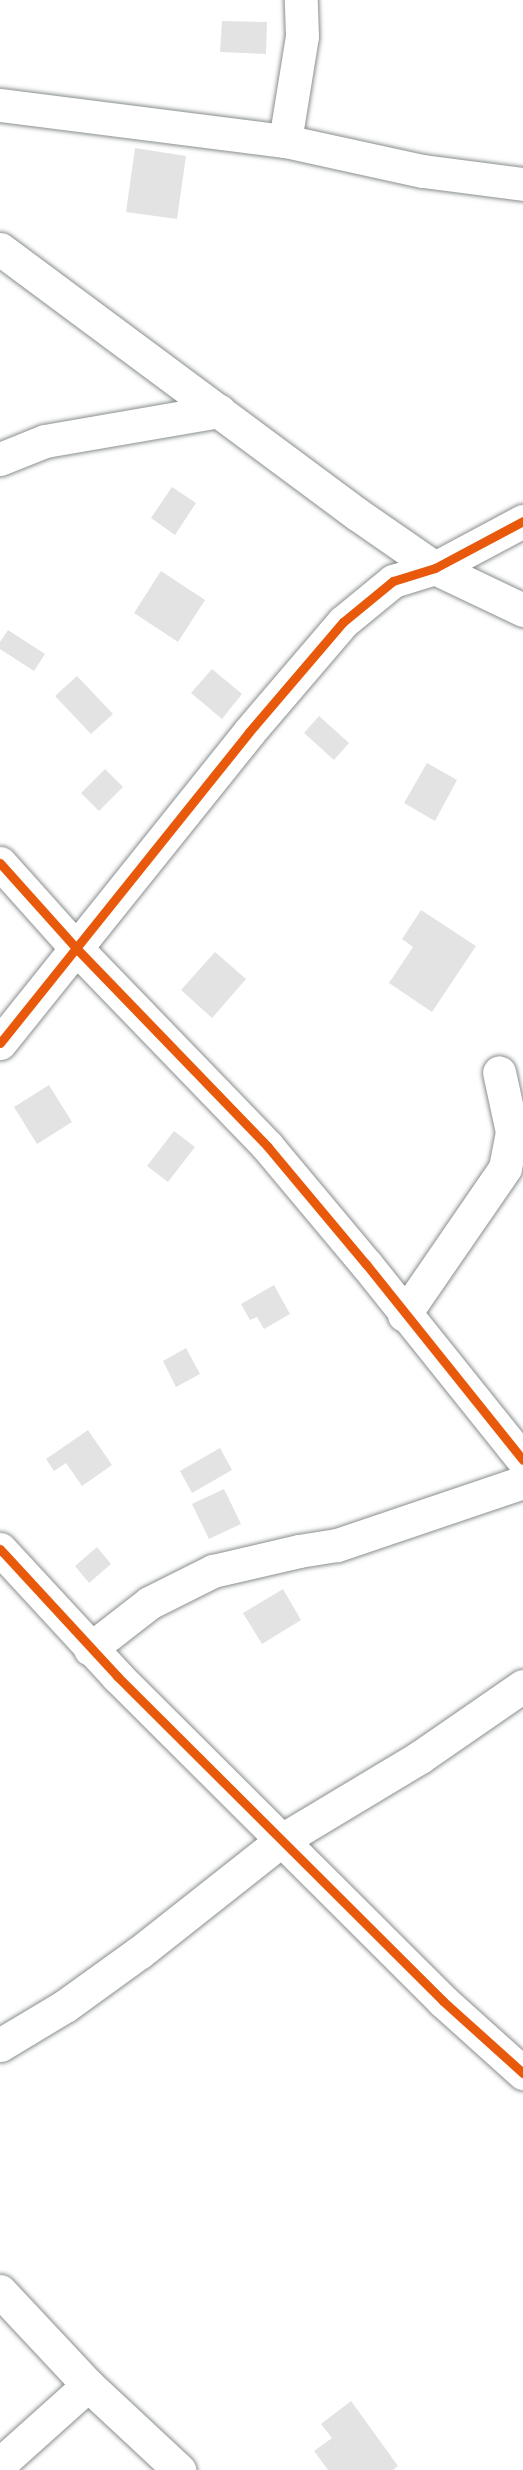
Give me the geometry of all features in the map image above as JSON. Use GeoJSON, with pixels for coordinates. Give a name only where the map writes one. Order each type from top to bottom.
{"type":"FeatureCollection","features":[{"type":"Feature","properties":{"kind":"street"},"geometry":{"type":"LineString","coordinates":[[285,141],[302,36],[301,0]]}},
{"type":"Feature","properties":{"kind":"street"},"geometry":{"type":"LineString","coordinates":[[0,105],[285,141],[423,171],[523,184]]}},
{"type":"Feature","properties":{"kind":"street"},"geometry":{"type":"LineString","coordinates":[[0,249],[357,514],[435,568],[523,610]]}},
{"type":"Feature","properties":{"kind":"street"},"geometry":{"type":"LineString","coordinates":[[0,459],[45,441],[219,411]]}},
{"type":"Feature","properties":{"kind":"street"},"geometry":{"type":"LineString","coordinates":[[0,1043],[249,732],[343,622],[393,581],[435,568],[523,521]]}},
{"type":"Feature","properties":{"kind":"street"},"geometry":{"type":"LineString","coordinates":[[0,863],[77,949],[268,1147],[366,1264],[404,1315],[523,1460]]}},
{"type":"Feature","properties":{"kind":"street"},"geometry":{"type":"LineString","coordinates":[[404,1315],[505,1168],[512,1132],[499,1072]]}},
{"type":"Feature","properties":{"kind":"street"},"geometry":{"type":"LineString","coordinates":[[90,1649],[149,1604],[213,1571],[299,1551],[337,1545],[523,1482]]}},
{"type":"Feature","properties":{"kind":"street"},"geometry":{"type":"LineString","coordinates":[[0,1549],[90,1649],[443,2001],[523,2073]]}},
{"type":"Feature","properties":{"kind":"street"},"geometry":{"type":"LineString","coordinates":[[0,2044],[65,2006],[112,1972],[282,1840],[420,1758],[523,1686]]}},
{"type":"Feature","properties":{"kind":"street"},"geometry":{"type":"LineString","coordinates":[[0,2291],[88,2385],[179,2470]]}},
{"type":"Feature","properties":{"kind":"street"},"geometry":{"type":"LineString","coordinates":[[0,2464],[88,2385]]}},
{"type":"Feature","properties":{"kind":"building"},"geometry":{"type":"Polygon","coordinates":[[[222,21],[267,22],[266,54],[220,52],[222,21]]]}},
{"type":"Feature","properties":{"kind":"building"},"geometry":{"type":"Polygon","coordinates":[[[135,148],[186,156],[177,219],[126,212],[135,148]]]}},
{"type":"Feature","properties":{"kind":"building"},"geometry":{"type":"Polygon","coordinates":[[[172,487],[196,503],[175,535],[151,518],[172,487]]]}},
{"type":"Feature","properties":{"kind":"building"},"geometry":{"type":"Polygon","coordinates":[[[161,571],[205,600],[178,642],[134,613],[161,571]]]}},
{"type":"Feature","properties":{"kind":"building"},"geometry":{"type":"Polygon","coordinates":[[[8,630],[45,654],[34,671],[0,649],[0,642],[8,630]]]}},
{"type":"Feature","properties":{"kind":"building"},"geometry":{"type":"Polygon","coordinates":[[[212,669],[242,694],[222,719],[191,693],[212,669]]]}},
{"type":"Feature","properties":{"kind":"building"},"geometry":{"type":"Polygon","coordinates":[[[77,676],[113,714],[91,734],[55,696],[77,676]]]}},
{"type":"Feature","properties":{"kind":"building"},"geometry":{"type":"Polygon","coordinates":[[[319,716],[349,743],[334,760],[304,733],[319,716]]]}},
{"type":"Feature","properties":{"kind":"building"},"geometry":{"type":"Polygon","coordinates":[[[427,763],[457,780],[435,821],[404,803],[427,763]]]}},
{"type":"Feature","properties":{"kind":"building"},"geometry":{"type":"Polygon","coordinates":[[[105,769],[123,787],[99,811],[81,793],[105,769]]]}},
{"type":"Feature","properties":{"kind":"building"},"geometry":{"type":"Polygon","coordinates":[[[421,910],[476,946],[432,1012],[389,983],[413,947],[402,939],[421,910]]]}},
{"type":"Feature","properties":{"kind":"building"},"geometry":{"type":"Polygon","coordinates":[[[215,952],[246,979],[212,1018],[181,990],[215,952]]]}},
{"type":"Feature","properties":{"kind":"building"},"geometry":{"type":"Polygon","coordinates":[[[49,1085],[72,1122],[37,1144],[14,1107],[49,1085]]]}},
{"type":"Feature","properties":{"kind":"building"},"geometry":{"type":"Polygon","coordinates":[[[174,1131],[195,1147],[168,1182],[147,1166],[174,1131]]]}},
{"type":"Feature","properties":{"kind":"building"},"geometry":{"type":"Polygon","coordinates":[[[274,1285],[290,1314],[264,1329],[257,1317],[250,1320],[241,1304],[274,1285]]]}},
{"type":"Feature","properties":{"kind":"building"},"geometry":{"type":"Polygon","coordinates":[[[186,1348],[200,1374],[176,1387],[163,1361],[186,1348]]]}},
{"type":"Feature","properties":{"kind":"building"},"geometry":{"type":"Polygon","coordinates":[[[88,1430],[112,1465],[82,1486],[66,1463],[54,1471],[46,1459],[88,1430]]]}},
{"type":"Feature","properties":{"kind":"building"},"geometry":{"type":"Polygon","coordinates":[[[220,1448],[232,1470],[192,1493],[180,1471],[220,1448]]]}},
{"type":"Feature","properties":{"kind":"building"},"geometry":{"type":"Polygon","coordinates":[[[224,1489],[241,1524],[209,1539],[192,1504],[224,1489]]]}},
{"type":"Feature","properties":{"kind":"building"},"geometry":{"type":"Polygon","coordinates":[[[97,1547],[111,1564],[89,1583],[75,1566],[97,1547]]]}},
{"type":"Feature","properties":{"kind":"building"},"geometry":{"type":"Polygon","coordinates":[[[283,1589],[301,1620],[262,1644],[243,1613],[283,1589]]]}},
{"type":"Feature","properties":{"kind":"building"},"geometry":{"type":"Polygon","coordinates":[[[351,2401],[398,2466],[393,2470],[328,2470],[314,2451],[332,2438],[321,2424],[351,2401]]]}},
{"type":"Feature","properties":{"kind":"cycle path"},"geometry":{"type":"LineString","coordinates":[[0,1043],[249,732],[343,622],[393,581],[435,568],[523,521]]}},
{"type":"Feature","properties":{"kind":"cycle path"},"geometry":{"type":"LineString","coordinates":[[0,863],[77,949],[268,1147],[366,1264],[523,1460]]}},
{"type":"Feature","properties":{"kind":"cycle path"},"geometry":{"type":"LineString","coordinates":[[0,1549],[117,1676],[443,2001],[523,2073]]}}]}
